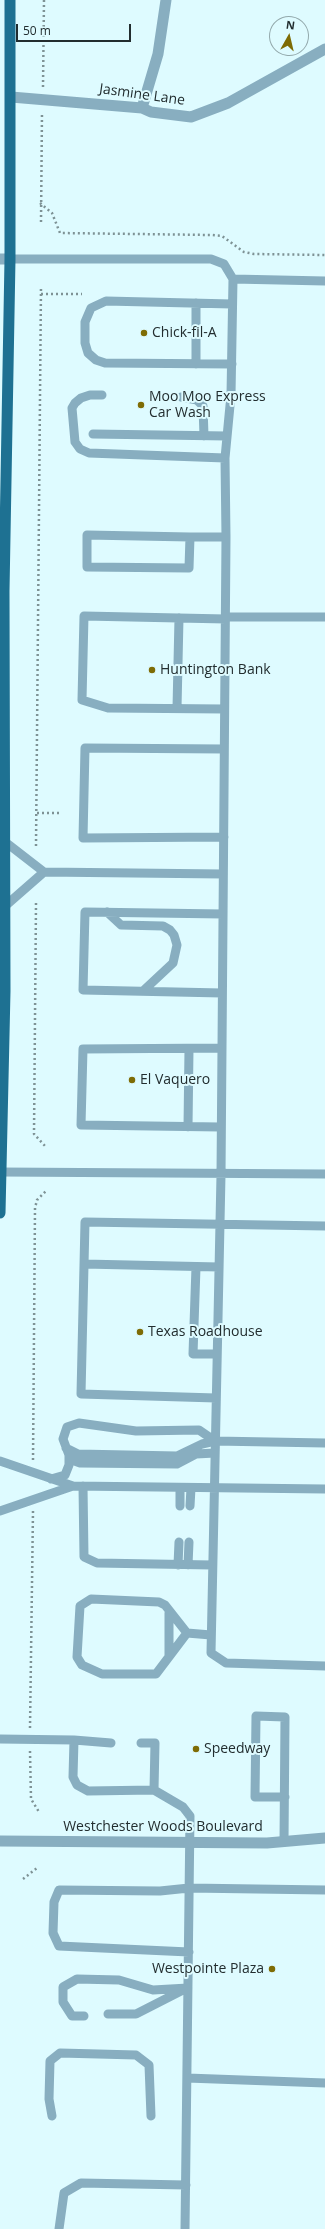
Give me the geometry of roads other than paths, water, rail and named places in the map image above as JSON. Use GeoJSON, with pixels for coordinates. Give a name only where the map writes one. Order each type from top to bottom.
{"type":"FeatureCollection","features":[{"type":"Feature","properties":{"kind":"main road"},"geometry":{"type":"LineString","coordinates":[[0,1213],[4,907],[5,259],[11,97],[10,0]]}},
{"type":"Feature","properties":{"kind":"street"},"geometry":{"type":"LineString","coordinates":[[142,108],[158,54],[166,0]]}},
{"type":"Feature","properties":{"kind":"street","name":"Jasmine Lane"},"geometry":{"type":"LineString","coordinates":[[11,97],[142,108],[151,112],[191,117],[228,103],[325,48]]}},
{"type":"Feature","properties":{"kind":"street","name":"Westchester Woods Boulevard"},"geometry":{"type":"LineString","coordinates":[[0,1842],[284,1842],[325,1838]]}},
{"type":"Feature","properties":{"kind":"lane"},"geometry":{"type":"LineString","coordinates":[[5,259],[211,259],[224,264],[233,279],[232,395],[225,458],[226,618],[220,1127],[221,1175],[210,1653],[226,1663],[325,1666]]}},
{"type":"Feature","properties":{"kind":"lane"},"geometry":{"type":"LineString","coordinates":[[233,279],[325,281]]}},
{"type":"Feature","properties":{"kind":"lane"},"geometry":{"type":"LineString","coordinates":[[232,304],[106,301],[91,308],[85,322],[85,343],[88,353],[96,360],[105,363],[232,364]]}},
{"type":"Feature","properties":{"kind":"lane"},"geometry":{"type":"LineString","coordinates":[[196,303],[196,364]]}},
{"type":"Feature","properties":{"kind":"lane"},"geometry":{"type":"LineString","coordinates":[[102,395],[90,395],[80,398],[74,403],[72,408],[76,442],[80,449],[89,453],[225,458]]}},
{"type":"Feature","properties":{"kind":"lane"},"geometry":{"type":"LineString","coordinates":[[181,397],[198,400],[204,406],[204,436]]}},
{"type":"Feature","properties":{"kind":"lane"},"geometry":{"type":"LineString","coordinates":[[92,434],[227,436]]}},
{"type":"Feature","properties":{"kind":"lane"},"geometry":{"type":"LineString","coordinates":[[190,537],[189,568],[87,567],[87,535],[226,537]]}},
{"type":"Feature","properties":{"kind":"lane"},"geometry":{"type":"LineString","coordinates":[[224,708],[108,708],[82,700],[84,616],[179,618],[325,617]]}},
{"type":"Feature","properties":{"kind":"lane"},"geometry":{"type":"LineString","coordinates":[[177,708],[179,618]]}},
{"type":"Feature","properties":{"kind":"lane"},"geometry":{"type":"LineString","coordinates":[[224,749],[85,748],[84,838],[224,837]]}},
{"type":"Feature","properties":{"kind":"lane"},"geometry":{"type":"LineString","coordinates":[[4,841],[44,872],[223,874]]}},
{"type":"Feature","properties":{"kind":"lane"},"geometry":{"type":"LineString","coordinates":[[4,907],[44,872]]}},
{"type":"Feature","properties":{"kind":"lane"},"geometry":{"type":"LineString","coordinates":[[222,992],[83,990],[85,912],[223,914]]}},
{"type":"Feature","properties":{"kind":"lane"},"geometry":{"type":"LineString","coordinates":[[107,912],[121,925],[163,926],[170,930],[174,935],[177,945],[173,963],[144,991]]}},
{"type":"Feature","properties":{"kind":"lane"},"geometry":{"type":"LineString","coordinates":[[220,1127],[81,1125],[83,1049],[221,1048]]}},
{"type":"Feature","properties":{"kind":"lane"},"geometry":{"type":"LineString","coordinates":[[188,1127],[189,1049]]}},
{"type":"Feature","properties":{"kind":"lane"},"geometry":{"type":"LineString","coordinates":[[0,1172],[221,1175],[325,1174]]}},
{"type":"Feature","properties":{"kind":"lane"},"geometry":{"type":"LineString","coordinates":[[216,1398],[81,1394],[85,1222],[325,1226]]}},
{"type":"Feature","properties":{"kind":"lane"},"geometry":{"type":"LineString","coordinates":[[84,1264],[218,1267]]}},
{"type":"Feature","properties":{"kind":"lane"},"geometry":{"type":"LineString","coordinates":[[196,1267],[193,1354],[217,1354]]}},
{"type":"Feature","properties":{"kind":"lane"},"geometry":{"type":"LineString","coordinates":[[51,1479],[65,1475],[69,1465],[69,1459],[63,1439],[67,1427],[80,1423],[136,1431],[199,1430],[215,1441]]}},
{"type":"Feature","properties":{"kind":"lane"},"geometry":{"type":"LineString","coordinates":[[66,1448],[78,1454],[177,1456],[202,1444],[215,1441],[325,1443]]}},
{"type":"Feature","properties":{"kind":"lane"},"geometry":{"type":"LineString","coordinates":[[69,1459],[80,1463],[177,1464],[196,1454],[215,1453]]}},
{"type":"Feature","properties":{"kind":"lane"},"geometry":{"type":"LineString","coordinates":[[0,1461],[73,1486],[325,1489]]}},
{"type":"Feature","properties":{"kind":"lane"},"geometry":{"type":"LineString","coordinates":[[0,1511],[73,1486]]}},
{"type":"Feature","properties":{"kind":"lane"},"geometry":{"type":"LineString","coordinates":[[84,1486],[84,1557],[97,1563],[212,1565]]}},
{"type":"Feature","properties":{"kind":"lane"},"geometry":{"type":"LineString","coordinates":[[180,1488],[180,1506]]}},
{"type":"Feature","properties":{"kind":"lane"},"geometry":{"type":"LineString","coordinates":[[190,1506],[191,1488]]}},
{"type":"Feature","properties":{"kind":"lane"},"geometry":{"type":"LineString","coordinates":[[178,1565],[179,1542]]}},
{"type":"Feature","properties":{"kind":"lane"},"geometry":{"type":"LineString","coordinates":[[188,1565],[189,1542]]}},
{"type":"Feature","properties":{"kind":"lane"},"geometry":{"type":"LineString","coordinates":[[187,1633],[156,1674],[102,1674],[82,1665],[77,1657],[78,1613],[84,1602],[91,1599],[150,1600],[165,1605],[187,1633],[211,1635]]}},
{"type":"Feature","properties":{"kind":"lane"},"geometry":{"type":"LineString","coordinates":[[168,1657],[169,1612]]}},
{"type":"Feature","properties":{"kind":"lane"},"geometry":{"type":"LineString","coordinates":[[284,1842],[285,1797],[285,1717],[256,1716],[255,1797],[285,1797]]}},
{"type":"Feature","properties":{"kind":"lane"},"geometry":{"type":"LineString","coordinates":[[0,1739],[74,1740],[111,1743]]}},
{"type":"Feature","properties":{"kind":"lane"},"geometry":{"type":"LineString","coordinates":[[74,1740],[73,1777],[77,1785],[88,1791],[154,1790],[183,1807],[190,1816],[185,2229]]}},
{"type":"Feature","properties":{"kind":"lane"},"geometry":{"type":"LineString","coordinates":[[141,1743],[155,1743],[154,1790]]}},
{"type":"Feature","properties":{"kind":"lane"},"geometry":{"type":"LineString","coordinates":[[188,1952],[59,1946],[53,1933],[54,1902],[59,1890],[160,1891],[189,1888],[223,1890],[325,1890]]}},
{"type":"Feature","properties":{"kind":"lane"},"geometry":{"type":"LineString","coordinates":[[84,2016],[72,2016],[63,2002],[63,1987],[77,1979],[119,1980],[153,1990],[188,1988]]}},
{"type":"Feature","properties":{"kind":"lane"},"geometry":{"type":"LineString","coordinates":[[108,2014],[136,2014],[188,1988]]}},
{"type":"Feature","properties":{"kind":"lane"},"geometry":{"type":"LineString","coordinates":[[52,2116],[49,2099],[50,2061],[60,2054],[136,2055],[149,2066],[151,2116]]}},
{"type":"Feature","properties":{"kind":"lane"},"geometry":{"type":"LineString","coordinates":[[187,2078],[325,2083]]}},
{"type":"Feature","properties":{"kind":"lane"},"geometry":{"type":"LineString","coordinates":[[59,2229],[64,2193],[81,2184],[186,2185]]}},
{"type":"Feature","properties":{"kind":"place","name":"Chick-fil-A"},"geometry":{"type":"Point","coordinates":[144,333]}},
{"type":"Feature","properties":{"kind":"place","name":"Moo Moo Express Car Wash"},"geometry":{"type":"Point","coordinates":[141,405]}},
{"type":"Feature","properties":{"kind":"place","name":"Huntington Bank"},"geometry":{"type":"Point","coordinates":[152,670]}},
{"type":"Feature","properties":{"kind":"place","name":"El Vaquero"},"geometry":{"type":"Point","coordinates":[132,1080]}},
{"type":"Feature","properties":{"kind":"place","name":"Texas Roadhouse"},"geometry":{"type":"Point","coordinates":[140,1332]}},
{"type":"Feature","properties":{"kind":"place","name":"Speedway"},"geometry":{"type":"Point","coordinates":[196,1749]}},
{"type":"Feature","properties":{"kind":"place","name":"Westpointe Plaza"},"geometry":{"type":"Point","coordinates":[272,1969]}}]}
